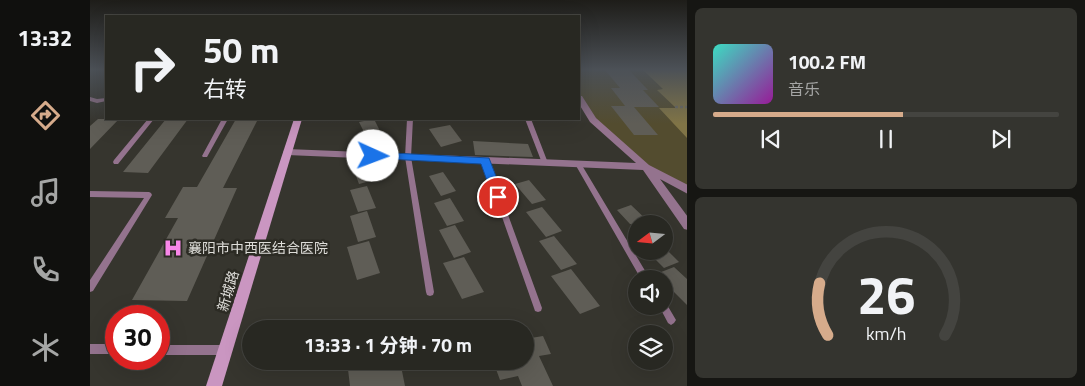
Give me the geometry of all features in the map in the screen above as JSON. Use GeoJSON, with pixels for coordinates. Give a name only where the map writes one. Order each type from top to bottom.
{"type":"FeatureCollection","features":[{"type":"Feature","properties":{"kind":"street"},"geometry":{"type":"LineString","coordinates":[[580,100],[593,120],[646,167],[687,189]]}},
{"type":"Feature","properties":{"kind":"street","name":"新城路"},"geometry":{"type":"LineString","coordinates":[[214,386],[298,120]]}},
{"type":"Feature","properties":{"kind":"street"},"geometry":{"type":"LineString","coordinates":[[287,152],[646,167]]}},
{"type":"Feature","properties":{"kind":"street"},"geometry":{"type":"LineString","coordinates":[[646,167],[687,225]]}},
{"type":"Feature","properties":{"kind":"lane"},"geometry":{"type":"LineString","coordinates":[[90,99],[97,102]]}},
{"type":"Feature","properties":{"kind":"lane"},"geometry":{"type":"LineString","coordinates":[[90,108],[97,102],[105,100]]}},
{"type":"Feature","properties":{"kind":"lane"},"geometry":{"type":"LineString","coordinates":[[116,162],[150,120]]}},
{"type":"Feature","properties":{"kind":"lane"},"geometry":{"type":"LineString","coordinates":[[205,156],[224,120]]}},
{"type":"Feature","properties":{"kind":"lane"},"geometry":{"type":"LineString","coordinates":[[410,120],[408,157],[430,292]]}},
{"type":"Feature","properties":{"kind":"lane"},"geometry":{"type":"LineString","coordinates":[[528,120],[545,163]]}},
{"type":"Feature","properties":{"kind":"lane"},"geometry":{"type":"LineString","coordinates":[[485,160],[538,308]]}},
{"type":"Feature","properties":{"kind":"lane"},"geometry":{"type":"LineString","coordinates":[[578,164],[641,270]]}},
{"type":"Feature","properties":{"kind":"lane"},"geometry":{"type":"LineString","coordinates":[[90,194],[149,195],[90,288]]}},
{"type":"Feature","properties":{"kind":"lane"},"geometry":{"type":"LineString","coordinates":[[668,315],[671,320]]}},
{"type":"Feature","properties":{"kind":"lane"},"geometry":{"type":"LineString","coordinates":[[90,349],[105,349]]}},
{"type":"Feature","properties":{"kind":"lane"},"geometry":{"type":"LineString","coordinates":[[170,350],[226,350]]}},
{"type":"Feature","properties":{"kind":"path"},"geometry":{"type":"LineString","coordinates":[[675,107],[687,107]]}},
{"type":"Feature","properties":{"kind":"shaded area"},"geometry":{"type":"Polygon","coordinates":[[[580,88],[687,88],[687,190],[646,167],[593,120],[580,100],[580,88]]]}},
{"type":"Feature","properties":{"kind":"shaded area"},"geometry":{"type":"Polygon","coordinates":[[[687,88],[687,138],[659,108],[676,108],[657,90],[687,88]]]}},
{"type":"Feature","properties":{"kind":"building"},"geometry":{"type":"Polygon","coordinates":[[[611,88],[646,88],[648,90],[643,90],[659,107],[634,107],[658,135],[634,135],[611,106],[625,106],[611,88]]]}},
{"type":"Feature","properties":{"kind":"building"},"geometry":{"type":"Polygon","coordinates":[[[98,119],[118,120],[90,149],[90,126],[98,119]]]}},
{"type":"Feature","properties":{"kind":"building"},"geometry":{"type":"Polygon","coordinates":[[[165,120],[187,120],[148,173],[123,172],[165,120]]]}},
{"type":"Feature","properties":{"kind":"building"},"geometry":{"type":"Polygon","coordinates":[[[235,120],[257,120],[223,188],[237,188],[187,301],[132,300],[178,218],[165,218],[183,187],[197,187],[235,120]]]}},
{"type":"Feature","properties":{"kind":"building"},"geometry":{"type":"Polygon","coordinates":[[[374,120],[382,135],[367,138],[359,122],[374,120]]]}},
{"type":"Feature","properties":{"kind":"building"},"geometry":{"type":"Polygon","coordinates":[[[450,125],[462,141],[441,147],[429,129],[450,125]]]}},
{"type":"Feature","properties":{"kind":"building"},"geometry":{"type":"Polygon","coordinates":[[[473,141],[528,144],[533,157],[475,155],[473,141]]]}},
{"type":"Feature","properties":{"kind":"building"},"geometry":{"type":"Polygon","coordinates":[[[366,162],[374,180],[359,184],[352,165],[366,162]]]}},
{"type":"Feature","properties":{"kind":"building"},"geometry":{"type":"Polygon","coordinates":[[[443,172],[456,191],[441,196],[429,176],[443,172]]]}},
{"type":"Feature","properties":{"kind":"building"},"geometry":{"type":"Polygon","coordinates":[[[529,180],[546,200],[532,204],[515,184],[529,180]]]}},
{"type":"Feature","properties":{"kind":"building"},"geometry":{"type":"Polygon","coordinates":[[[367,186],[376,208],[358,212],[350,190],[367,186]]]}},
{"type":"Feature","properties":{"kind":"building"},"geometry":{"type":"Polygon","coordinates":[[[450,198],[464,221],[447,226],[434,203],[450,198]]]}},
{"type":"Feature","properties":{"kind":"building"},"geometry":{"type":"Polygon","coordinates":[[[631,205],[642,215],[628,215],[628,222],[617,210],[631,205]]]}},
{"type":"Feature","properties":{"kind":"building"},"geometry":{"type":"Polygon","coordinates":[[[542,207],[562,231],[546,237],[526,212],[542,207]]]}},
{"type":"Feature","properties":{"kind":"building"},"geometry":{"type":"Polygon","coordinates":[[[367,211],[376,237],[358,242],[350,216],[367,211]]]}},
{"type":"Feature","properties":{"kind":"building"},"geometry":{"type":"Polygon","coordinates":[[[455,225],[471,252],[454,258],[439,230],[455,225]]]}},
{"type":"Feature","properties":{"kind":"building"},"geometry":{"type":"Polygon","coordinates":[[[554,236],[577,264],[561,270],[539,241],[554,236]]]}},
{"type":"Feature","properties":{"kind":"building"},"geometry":{"type":"Polygon","coordinates":[[[369,241],[380,273],[357,280],[347,247],[369,241]]]}},
{"type":"Feature","properties":{"kind":"building"},"geometry":{"type":"Polygon","coordinates":[[[673,256],[679,262],[664,268],[656,260],[673,260],[673,256]]]}},
{"type":"Feature","properties":{"kind":"building"},"geometry":{"type":"Polygon","coordinates":[[[464,257],[484,292],[462,299],[443,263],[464,257]]]}},
{"type":"Feature","properties":{"kind":"building"},"geometry":{"type":"Polygon","coordinates":[[[674,267],[687,279],[687,305],[673,291],[673,270],[666,270],[674,267]]]}},
{"type":"Feature","properties":{"kind":"building"},"geometry":{"type":"Polygon","coordinates":[[[571,269],[600,306],[580,314],[551,276],[571,269]]]}},
{"type":"Feature","properties":{"kind":"building"},"geometry":{"type":"Polygon","coordinates":[[[543,336],[551,354],[539,356],[553,386],[522,386],[518,376],[500,380],[496,370],[534,370],[534,338],[543,336]]]}},
{"type":"Feature","properties":{"kind":"building"},"geometry":{"type":"Polygon","coordinates":[[[348,370],[402,370],[405,386],[350,386],[348,370]]]}},
{"type":"Feature","properties":{"kind":"place","name":"襄阳市中西医结合医院"},"geometry":{"type":"Point","coordinates":[173,248]}},
{"type":"Feature","properties":{"kind":"route"},"geometry":{"type":"LineString","coordinates":[[373,156],[485,160],[498,197]]}}]}
